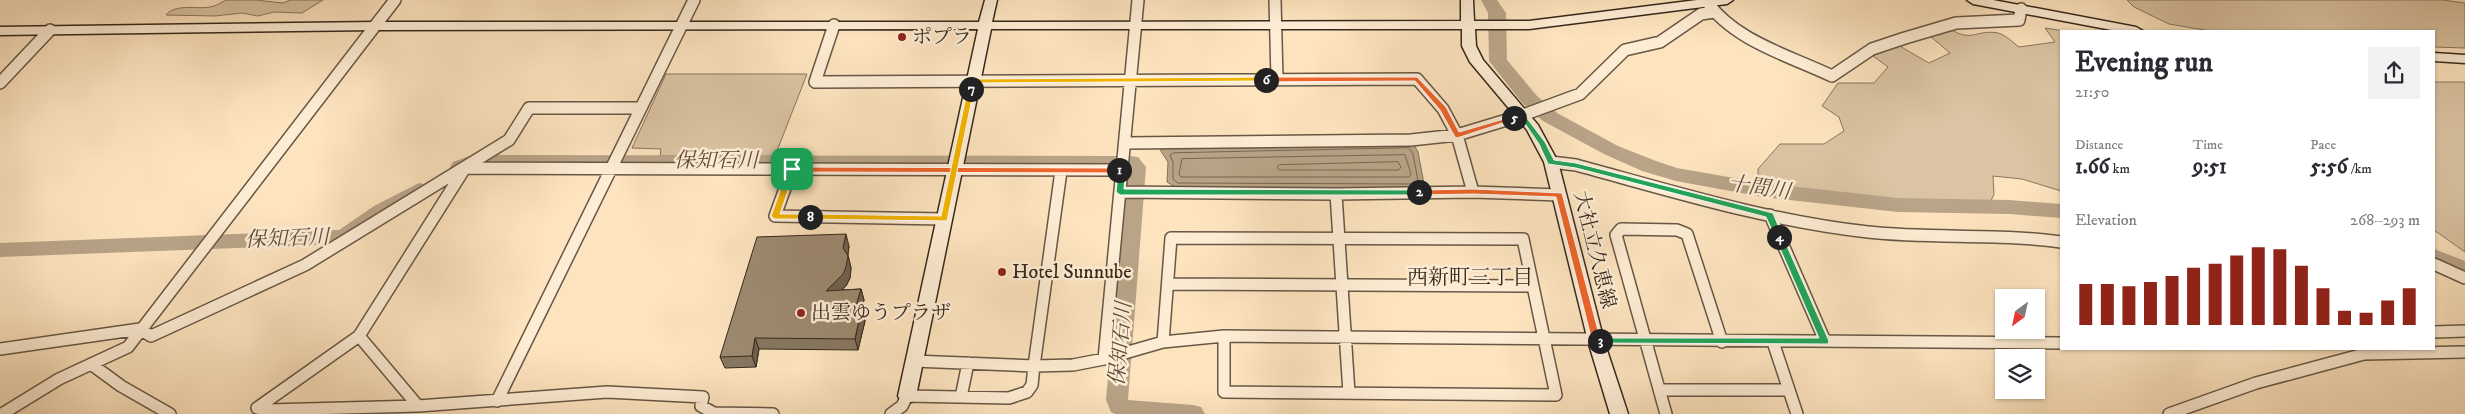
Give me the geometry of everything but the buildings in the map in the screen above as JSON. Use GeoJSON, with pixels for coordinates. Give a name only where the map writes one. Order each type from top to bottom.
{"type":"FeatureCollection","features":[{"type":"Feature","properties":{"kind":"main road"},"geometry":{"type":"LineString","coordinates":[[907,396],[955,171],[972,81],[991,0]]}},
{"type":"Feature","properties":{"kind":"main road","name":"大社立久恵線"},"geometry":{"type":"LineString","coordinates":[[1467,0],[1469,46],[1477,62],[1523,115],[1551,162],[1596,341],[1619,414]]}},
{"type":"Feature","properties":{"kind":"main road"},"geometry":{"type":"LineString","coordinates":[[0,31],[376,26],[1276,24],[1514,26],[1709,5],[1727,0]]}},
{"type":"Feature","properties":{"kind":"main road"},"geometry":{"type":"LineString","coordinates":[[1973,0],[2131,30]]}},
{"type":"Feature","properties":{"kind":"main road"},"geometry":{"type":"LineString","coordinates":[[2435,57],[2465,59]]}},
{"type":"Feature","properties":{"kind":"street"},"geometry":{"type":"LineString","coordinates":[[2,414],[59,379],[128,347],[395,0]]}},
{"type":"Feature","properties":{"kind":"street"},"geometry":{"type":"LineString","coordinates":[[497,400],[694,0]]}},
{"type":"Feature","properties":{"kind":"street"},"geometry":{"type":"LineString","coordinates":[[1104,359],[1126,143],[1129,81],[1138,0]]}},
{"type":"Feature","properties":{"kind":"street"},"geometry":{"type":"LineString","coordinates":[[1275,0],[1277,80]]}},
{"type":"Feature","properties":{"kind":"street"},"geometry":{"type":"LineString","coordinates":[[1126,143],[1410,140],[1457,135],[1523,115],[1580,94],[1624,50],[1660,42],[1701,14],[1709,5],[1737,32],[1832,76],[1872,49],[1956,23],[2019,20],[2021,9]]}},
{"type":"Feature","properties":{"kind":"street"},"geometry":{"type":"LineString","coordinates":[[834,25],[815,82],[1417,79],[1443,108],[1457,135],[1473,192]]}},
{"type":"Feature","properties":{"kind":"street"},"geometry":{"type":"LineString","coordinates":[[0,83],[50,30]]}},
{"type":"Feature","properties":{"kind":"street"},"geometry":{"type":"LineString","coordinates":[[0,349],[140,329],[151,336],[305,265],[509,140],[529,108],[640,108]]}},
{"type":"Feature","properties":{"kind":"street"},"geometry":{"type":"LineString","coordinates":[[1551,162],[1576,165],[1770,215],[1825,226],[1869,232],[2060,242]]}},
{"type":"Feature","properties":{"kind":"street"},"geometry":{"type":"LineString","coordinates":[[465,168],[612,166],[955,171],[1122,170]]}},
{"type":"Feature","properties":{"kind":"street"},"geometry":{"type":"LineString","coordinates":[[252,411],[359,336],[465,168]]}},
{"type":"Feature","properties":{"kind":"street"},"geometry":{"type":"LineString","coordinates":[[792,169],[775,216],[944,219]]}},
{"type":"Feature","properties":{"kind":"street"},"geometry":{"type":"LineString","coordinates":[[891,414],[902,406],[907,396],[1009,398],[1022,396],[1030,389],[1062,171]]}},
{"type":"Feature","properties":{"kind":"street"},"geometry":{"type":"LineString","coordinates":[[1120,192],[1336,194],[1473,192],[1559,195]]}},
{"type":"Feature","properties":{"kind":"street"},"geometry":{"type":"LineString","coordinates":[[1336,194],[1349,393]]}},
{"type":"Feature","properties":{"kind":"street"},"geometry":{"type":"LineString","coordinates":[[1770,215],[1825,341]]}},
{"type":"Feature","properties":{"kind":"street"},"geometry":{"type":"LineString","coordinates":[[1666,414],[1644,342],[1616,235],[1621,230],[1677,230],[1687,234],[1722,342]]}},
{"type":"Feature","properties":{"kind":"street"},"geometry":{"type":"LineString","coordinates":[[1163,342],[1169,284],[1171,238],[1523,239],[1556,395],[1224,392],[1224,336]]}},
{"type":"Feature","properties":{"kind":"street"},"geometry":{"type":"LineString","coordinates":[[2435,264],[2465,278]]}},
{"type":"Feature","properties":{"kind":"street"},"geometry":{"type":"LineString","coordinates":[[1169,284],[1533,286]]}},
{"type":"Feature","properties":{"kind":"street"},"geometry":{"type":"LineString","coordinates":[[2435,332],[2465,331]]}},
{"type":"Feature","properties":{"kind":"street"},"geometry":{"type":"LineString","coordinates":[[359,336],[418,406]]}},
{"type":"Feature","properties":{"kind":"street"},"geometry":{"type":"LineString","coordinates":[[914,361],[1034,366],[1073,365],[1104,359],[1163,342],[1224,336],[1545,338],[1644,342],[2060,343]]}},
{"type":"Feature","properties":{"kind":"street"},"geometry":{"type":"LineString","coordinates":[[1773,342],[1797,414]]}},
{"type":"Feature","properties":{"kind":"street"},"geometry":{"type":"LineString","coordinates":[[2169,414],[2256,383],[2364,354],[2465,352]]}},
{"type":"Feature","properties":{"kind":"street"},"geometry":{"type":"LineString","coordinates":[[961,397],[968,363]]}},
{"type":"Feature","properties":{"kind":"street"},"geometry":{"type":"LineString","coordinates":[[92,364],[121,386],[170,414]]}},
{"type":"Feature","properties":{"kind":"street"},"geometry":{"type":"LineString","coordinates":[[1660,390],[1788,390]]}},
{"type":"Feature","properties":{"kind":"street"},"geometry":{"type":"LineString","coordinates":[[252,411],[418,406],[607,392],[703,397],[701,406],[714,413],[772,414]]}},
{"type":"Feature","properties":{"kind":"shaded area"},"geometry":{"type":"Polygon","coordinates":[[[226,0],[256,0],[283,3],[290,0],[323,0],[302,13],[274,12],[258,16],[242,13],[215,16],[166,15],[176,9],[208,7],[226,0]]]}},
{"type":"Feature","properties":{"kind":"shaded area"},"geometry":{"type":"Polygon","coordinates":[[[2127,0],[2443,0],[2465,3],[2465,48],[2435,47],[2435,30],[2204,30],[2169,24],[2134,7],[2127,0]]]}},
{"type":"Feature","properties":{"kind":"shaded area"},"geometry":{"type":"Polygon","coordinates":[[[2045,28],[2060,30],[2060,191],[2022,179],[1993,176],[1994,194],[1986,212],[1894,210],[1773,195],[1758,182],[1758,169],[1780,144],[1824,144],[1844,131],[1839,117],[1822,106],[1838,83],[1874,83],[1888,67],[1873,56],[1898,45],[1929,63],[1950,53],[1930,36],[1950,29],[1964,35],[1998,33],[2019,47],[2055,42],[2045,28]]]}},
{"type":"Feature","properties":{"kind":"shaded area"},"geometry":{"type":"Polygon","coordinates":[[[666,74],[807,74],[775,156],[660,156],[661,149],[632,148],[666,74]]]}},
{"type":"Feature","properties":{"kind":"shaded area"},"geometry":{"type":"Polygon","coordinates":[[[2435,82],[2465,82],[2465,252],[2435,231],[2435,82]]]}},
{"type":"Feature","properties":{"kind":"water"},"geometry":{"type":"Polygon","coordinates":[[[1413,143],[1418,152],[1425,189],[1177,188],[1167,182],[1168,162],[1159,148],[1413,143]]]}},
{"type":"Feature","properties":{"kind":"waterway","name":"十間川"},"geometry":{"type":"LineString","coordinates":[[1489,0],[1497,13],[1498,61],[1530,100],[1550,117],[1611,150],[1649,166],[1676,174],[1763,190],[1898,205],[2009,207],[2060,211]]}},
{"type":"Feature","properties":{"kind":"waterway","name":"保知石川"},"geometry":{"type":"LineString","coordinates":[[460,167],[472,161],[793,163],[1131,162],[1136,167],[1117,400],[1119,406],[1130,410],[1193,414]]}},
{"type":"Feature","properties":{"kind":"waterway","name":"保知石川"},"geometry":{"type":"LineString","coordinates":[[0,250],[343,237],[381,211],[419,190]]}},
{"type":"Feature","properties":{"kind":"waterway","name":"十間川"},"geometry":{"type":"LineString","coordinates":[[2435,256],[2465,270]]}},
{"type":"Feature","properties":{"kind":"place","name":"ポプラ"},"geometry":{"type":"Point","coordinates":[902,37]}},
{"type":"Feature","properties":{"kind":"place","name":"Hotel Sunnube"},"geometry":{"type":"Point","coordinates":[1002,272]}},
{"type":"Feature","properties":{"kind":"place","name":"出雲ゆうプラザ"},"geometry":{"type":"Point","coordinates":[801,313]}},
{"type":"Feature","properties":{"kind":"district","name":"西新町三丁目"},"geometry":{"type":"Point","coordinates":[1470,278]}},
{"type":"Feature","properties":{"kind":"route"},"geometry":{"type":"LineString","coordinates":[[792,169],[775,216],[944,219],[955,171],[972,81],[1417,79],[1443,108],[1457,135],[1523,115],[1533,128],[1551,162],[1576,165],[1770,215],[1825,341],[1596,341],[1559,195],[1473,192],[1336,194],[1120,192],[1122,170],[955,171],[792,169]]}}]}
